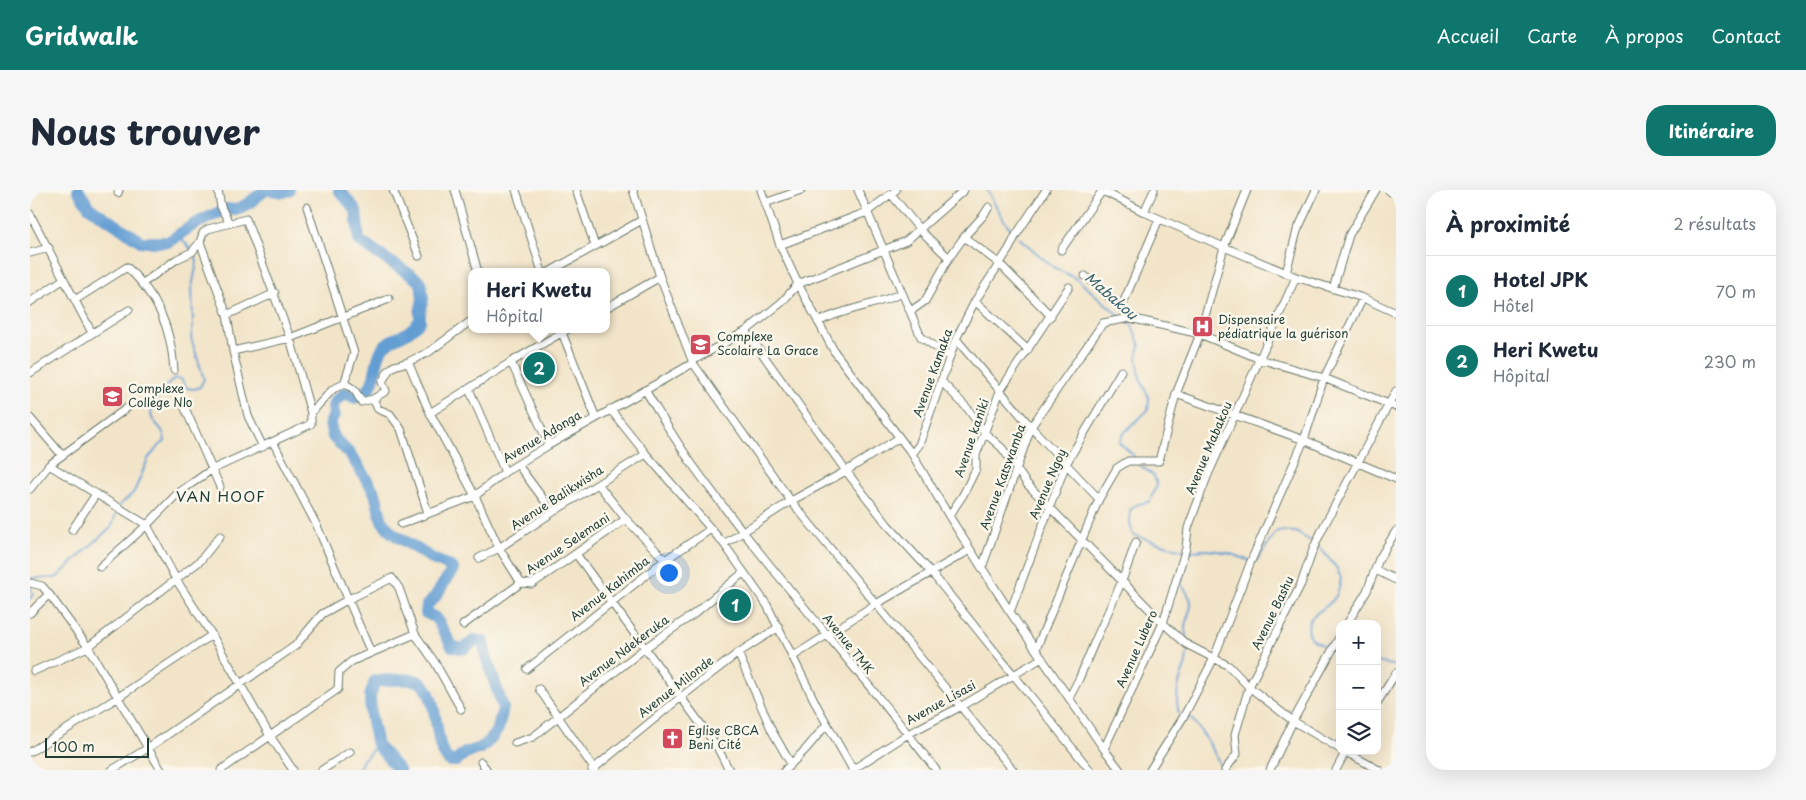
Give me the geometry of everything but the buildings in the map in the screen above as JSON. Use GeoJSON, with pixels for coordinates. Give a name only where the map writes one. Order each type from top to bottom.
{"type":"FeatureCollection","features":[{"type":"Feature","properties":{"kind":"main road"},"geometry":{"type":"LineString","coordinates":[[1390,190],[1396,193]]}},
{"type":"Feature","properties":{"kind":"street"},"geometry":{"type":"LineString","coordinates":[[218,190],[221,207],[229,221]]}},
{"type":"Feature","properties":{"kind":"street"},"geometry":{"type":"LineString","coordinates":[[393,190],[419,256]]}},
{"type":"Feature","properties":{"kind":"street"},"geometry":{"type":"LineString","coordinates":[[455,190],[477,268]]}},
{"type":"Feature","properties":{"kind":"street"},"geometry":{"type":"LineString","coordinates":[[516,190],[541,268]]}},
{"type":"Feature","properties":{"kind":"street"},"geometry":{"type":"LineString","coordinates":[[576,190],[595,246]]}},
{"type":"Feature","properties":{"kind":"street"},"geometry":{"type":"LineString","coordinates":[[633,190],[660,277],[693,362],[791,502],[1013,770]]}},
{"type":"Feature","properties":{"kind":"street"},"geometry":{"type":"LineString","coordinates":[[760,190],[780,245],[798,284],[834,351],[912,454],[948,516],[1010,612],[1116,769]]}},
{"type":"Feature","properties":{"kind":"street"},"geometry":{"type":"LineString","coordinates":[[765,203],[801,190]]}},
{"type":"Feature","properties":{"kind":"street"},"geometry":{"type":"LineString","coordinates":[[858,190],[921,338],[949,356]]}},
{"type":"Feature","properties":{"kind":"street"},"geometry":{"type":"LineString","coordinates":[[798,284],[906,241],[964,190]]}},
{"type":"Feature","properties":{"kind":"street","name":"Avenue Kamaka"},"geometry":{"type":"LineString","coordinates":[[912,454],[919,445],[956,339],[975,301],[1046,190]]}},
{"type":"Feature","properties":{"kind":"street"},"geometry":{"type":"LineString","coordinates":[[1061,250],[1102,190],[1144,212],[1286,273],[1363,298],[1396,313]]}},
{"type":"Feature","properties":{"kind":"street"},"geometry":{"type":"LineString","coordinates":[[1144,212],[1154,190]]}},
{"type":"Feature","properties":{"kind":"street"},"geometry":{"type":"LineString","coordinates":[[1036,649],[1098,499],[1116,468],[1128,462],[1159,461],[1176,394],[1200,334],[1224,247],[1247,190]]}},
{"type":"Feature","properties":{"kind":"street"},"geometry":{"type":"LineString","coordinates":[[1286,273],[1297,231],[1316,190]]}},
{"type":"Feature","properties":{"kind":"street"},"geometry":{"type":"LineString","coordinates":[[1333,289],[1349,235],[1376,190]]}},
{"type":"Feature","properties":{"kind":"street"},"geometry":{"type":"LineString","coordinates":[[780,245],[867,212],[893,192],[920,230],[949,258]]}},
{"type":"Feature","properties":{"kind":"street"},"geometry":{"type":"LineString","coordinates":[[307,206],[354,353],[344,384]]}},
{"type":"Feature","properties":{"kind":"street"},"geometry":{"type":"LineString","coordinates":[[911,311],[925,301],[949,258],[989,207]]}},
{"type":"Feature","properties":{"kind":"street"},"geometry":{"type":"LineString","coordinates":[[30,214],[92,333]]}},
{"type":"Feature","properties":{"kind":"street"},"geometry":{"type":"LineString","coordinates":[[100,567],[147,525],[178,493],[211,470],[311,424],[311,413],[290,338],[275,293],[246,219],[229,221],[208,229],[202,233],[200,242],[193,251],[177,259],[143,283]]}},
{"type":"Feature","properties":{"kind":"street"},"geometry":{"type":"LineString","coordinates":[[1121,308],[1160,219]]}},
{"type":"Feature","properties":{"kind":"street"},"geometry":{"type":"LineString","coordinates":[[556,268],[642,220]]}},
{"type":"Feature","properties":{"kind":"street"},"geometry":{"type":"LineString","coordinates":[[964,237],[1000,264],[1051,316]]}},
{"type":"Feature","properties":{"kind":"street"},"geometry":{"type":"LineString","coordinates":[[200,242],[227,315],[248,416],[263,447]]}},
{"type":"Feature","properties":{"kind":"street"},"geometry":{"type":"LineString","coordinates":[[30,253],[49,248]]}},
{"type":"Feature","properties":{"kind":"street"},"geometry":{"type":"LineString","coordinates":[[75,300],[126,267],[143,283],[159,309],[168,330],[174,370]]}},
{"type":"Feature","properties":{"kind":"street"},"geometry":{"type":"LineString","coordinates":[[1085,276],[1130,318],[1200,334],[1260,359],[1324,378],[1393,406]]}},
{"type":"Feature","properties":{"kind":"street"},"geometry":{"type":"LineString","coordinates":[[610,306],[660,277]]}},
{"type":"Feature","properties":{"kind":"street","name":"Avenue Mabakou"},"geometry":{"type":"LineString","coordinates":[[1184,556],[1188,528],[1207,477],[1296,277]]}},
{"type":"Feature","properties":{"kind":"street"},"geometry":{"type":"LineString","coordinates":[[30,302],[64,279]]}},
{"type":"Feature","properties":{"kind":"street","name":"Avenue Adonga"},"geometry":{"type":"LineString","coordinates":[[401,524],[475,496],[505,472],[549,445],[746,331],[782,302],[798,284]]}},
{"type":"Feature","properties":{"kind":"street","name":"Avenue kaniki"},"geometry":{"type":"LineString","coordinates":[[948,516],[964,495],[976,469],[976,456],[1000,391],[1069,287]]}},
{"type":"Feature","properties":{"kind":"street"},"geometry":{"type":"LineString","coordinates":[[227,315],[275,293]]}},
{"type":"Feature","properties":{"kind":"street"},"geometry":{"type":"LineString","coordinates":[[818,322],[831,315],[889,299],[902,293]]}},
{"type":"Feature","properties":{"kind":"street"},"geometry":{"type":"LineString","coordinates":[[1150,770],[1183,718],[1214,658],[1251,561],[1304,440],[1324,378],[1363,298]]}},
{"type":"Feature","properties":{"kind":"street"},"geometry":{"type":"LineString","coordinates":[[234,351],[290,338],[389,299]]}},
{"type":"Feature","properties":{"kind":"street"},"geometry":{"type":"LineString","coordinates":[[975,301],[1028,350]]}},
{"type":"Feature","properties":{"kind":"street"},"geometry":{"type":"LineString","coordinates":[[30,373],[129,310]]}},
{"type":"Feature","properties":{"kind":"street","name":"Avenue Katswamba"},"geometry":{"type":"LineString","coordinates":[[982,568],[1031,427],[1103,323],[1130,318]]}},
{"type":"Feature","properties":{"kind":"street"},"geometry":{"type":"LineString","coordinates":[[311,413],[333,389],[344,384],[350,386],[362,402],[373,399],[386,391],[382,382],[389,370],[394,366],[429,352],[468,323]]}},
{"type":"Feature","properties":{"kind":"street"},"geometry":{"type":"LineString","coordinates":[[746,331],[886,524],[931,572],[1090,770]]}},
{"type":"Feature","properties":{"kind":"street"},"geometry":{"type":"LineString","coordinates":[[430,413],[560,333]]}},
{"type":"Feature","properties":{"kind":"street"},"geometry":{"type":"LineString","coordinates":[[564,333],[596,418]]}},
{"type":"Feature","properties":{"kind":"street"},"geometry":{"type":"LineString","coordinates":[[956,339],[1031,427],[1098,499]]}},
{"type":"Feature","properties":{"kind":"street"},"geometry":{"type":"LineString","coordinates":[[408,362],[430,413],[475,496],[499,548],[521,583]]}},
{"type":"Feature","properties":{"kind":"street"},"geometry":{"type":"LineString","coordinates":[[511,362],[549,445]]}},
{"type":"Feature","properties":{"kind":"street","name":"Avenue Ngoy"},"geometry":{"type":"LineString","coordinates":[[1010,612],[1066,464],[1121,371]]}},
{"type":"Feature","properties":{"kind":"street"},"geometry":{"type":"LineString","coordinates":[[941,381],[968,409],[985,433],[1002,448],[1028,484],[1163,623],[1188,644],[1229,666],[1249,687],[1293,721],[1336,746]]}},
{"type":"Feature","properties":{"kind":"street"},"geometry":{"type":"LineString","coordinates":[[469,389],[505,472]]}},
{"type":"Feature","properties":{"kind":"street","name":"Avenue TMK"},"geometry":{"type":"LineString","coordinates":[[645,390],[691,463],[826,635],[936,770]]}},
{"type":"Feature","properties":{"kind":"street","name":"Avenue Bashu"},"geometry":{"type":"LineString","coordinates":[[1225,770],[1237,754],[1235,735],[1249,687],[1300,584],[1325,524],[1358,463],[1393,406],[1396,391]]}},
{"type":"Feature","properties":{"kind":"street"},"geometry":{"type":"LineString","coordinates":[[1176,394],[1304,440],[1396,479]]}},
{"type":"Feature","properties":{"kind":"street"},"geometry":{"type":"LineString","coordinates":[[180,397],[220,487]]}},
{"type":"Feature","properties":{"kind":"street"},"geometry":{"type":"LineString","coordinates":[[373,399],[378,408],[390,414],[401,429],[428,513]]}},
{"type":"Feature","properties":{"kind":"street"},"geometry":{"type":"LineString","coordinates":[[30,489],[49,465],[61,454],[131,405]]}},
{"type":"Feature","properties":{"kind":"street"},"geometry":{"type":"LineString","coordinates":[[610,410],[724,544],[767,605],[792,657],[853,770]]}},
{"type":"Feature","properties":{"kind":"street"},"geometry":{"type":"LineString","coordinates":[[30,418],[61,454]]}},
{"type":"Feature","properties":{"kind":"street"},"geometry":{"type":"LineString","coordinates":[[724,544],[899,438]]}},
{"type":"Feature","properties":{"kind":"street"},"geometry":{"type":"LineString","coordinates":[[273,442],[317,526],[371,653]]}},
{"type":"Feature","properties":{"kind":"street","name":"Avenue Balikwisha"},"geometry":{"type":"LineString","coordinates":[[479,558],[499,548],[646,454]]}},
{"type":"Feature","properties":{"kind":"street"},"geometry":{"type":"LineString","coordinates":[[49,465],[147,525],[177,581],[212,635],[270,736],[294,770]]}},
{"type":"Feature","properties":{"kind":"street"},"geometry":{"type":"LineString","coordinates":[[518,465],[553,512]]}},
{"type":"Feature","properties":{"kind":"street"},"geometry":{"type":"LineString","coordinates":[[598,484],[626,519],[665,560]]}},
{"type":"Feature","properties":{"kind":"street"},"geometry":{"type":"LineString","coordinates":[[72,530],[96,494]]}},
{"type":"Feature","properties":{"kind":"street","name":"Avenue Selemani"},"geometry":{"type":"LineString","coordinates":[[462,625],[521,583],[532,584],[626,519]]}},
{"type":"Feature","properties":{"kind":"street","name":"Avenue Kahimba"},"geometry":{"type":"LineString","coordinates":[[526,669],[665,560],[711,529]]}},
{"type":"Feature","properties":{"kind":"street"},"geometry":{"type":"LineString","coordinates":[[1349,620],[1367,591],[1376,570],[1378,559],[1396,530]]}},
{"type":"Feature","properties":{"kind":"street"},"geometry":{"type":"LineString","coordinates":[[34,671],[88,648],[177,581],[200,561],[220,536]]}},
{"type":"Feature","properties":{"kind":"street"},"geometry":{"type":"LineString","coordinates":[[1068,698],[1079,679],[1094,641],[1122,581],[1136,542]]}},
{"type":"Feature","properties":{"kind":"street"},"geometry":{"type":"LineString","coordinates":[[792,657],[876,604],[970,550]]}},
{"type":"Feature","properties":{"kind":"street"},"geometry":{"type":"LineString","coordinates":[[576,554],[716,745],[729,770]]}},
{"type":"Feature","properties":{"kind":"street","name":"Avenue Lubero"},"geometry":{"type":"LineString","coordinates":[[1104,749],[1163,623],[1184,556]]}},
{"type":"Feature","properties":{"kind":"street"},"geometry":{"type":"LineString","coordinates":[[1376,570],[1396,580]]}},
{"type":"Feature","properties":{"kind":"street","name":"Avenue Ndekeruka"},"geometry":{"type":"LineString","coordinates":[[515,744],[533,737],[645,648],[694,614],[744,572]]}},
{"type":"Feature","properties":{"kind":"street"},"geometry":{"type":"LineString","coordinates":[[112,770],[148,748],[295,646],[322,614],[392,578],[399,588],[415,634],[434,661],[461,710]]}},
{"type":"Feature","properties":{"kind":"street"},"geometry":{"type":"LineString","coordinates":[[30,583],[42,586],[88,648],[161,770]]}},
{"type":"Feature","properties":{"kind":"street"},"geometry":{"type":"LineString","coordinates":[[30,613],[49,594]]}},
{"type":"Feature","properties":{"kind":"street","name":"Avenue Milonde"},"geometry":{"type":"LineString","coordinates":[[593,769],[738,653],[778,627]]}},
{"type":"Feature","properties":{"kind":"street"},"geometry":{"type":"LineString","coordinates":[[221,770],[338,689],[339,672],[352,661],[415,634]]}},
{"type":"Feature","properties":{"kind":"street"},"geometry":{"type":"LineString","coordinates":[[30,752],[117,698],[212,635]]}},
{"type":"Feature","properties":{"kind":"street"},"geometry":{"type":"LineString","coordinates":[[1270,770],[1293,721],[1336,642]]}},
{"type":"Feature","properties":{"kind":"street"},"geometry":{"type":"LineString","coordinates":[[738,653],[772,731],[791,764]]}},
{"type":"Feature","properties":{"kind":"street","name":"Avenue Lisasi"},"geometry":{"type":"LineString","coordinates":[[853,770],[908,734],[960,707],[1042,658]]}},
{"type":"Feature","properties":{"kind":"street"},"geometry":{"type":"LineString","coordinates":[[1381,696],[1396,673]]}},
{"type":"Feature","properties":{"kind":"street"},"geometry":{"type":"LineString","coordinates":[[539,689],[593,769]]}},
{"type":"Feature","properties":{"kind":"street"},"geometry":{"type":"LineString","coordinates":[[785,770],[827,724]]}},
{"type":"Feature","properties":{"kind":"street"},"geometry":{"type":"LineString","coordinates":[[322,770],[350,752]]}},
{"type":"Feature","properties":{"kind":"street"},"geometry":{"type":"LineString","coordinates":[[1336,770],[1342,755]]}},
{"type":"Feature","properties":{"kind":"street"},"geometry":{"type":"LineString","coordinates":[[1351,755],[1379,770]]}},
{"type":"Feature","properties":{"kind":"street"},"geometry":{"type":"LineString","coordinates":[[481,762],[487,770]]}},
{"type":"Feature","properties":{"kind":"waterway"},"geometry":{"type":"LineString","coordinates":[[78,190],[89,207],[142,242],[168,242],[193,225],[226,209],[236,210],[249,203],[265,190]]}},
{"type":"Feature","properties":{"kind":"waterway"},"geometry":{"type":"LineString","coordinates":[[272,190],[284,192],[289,190]]}},
{"type":"Feature","properties":{"kind":"waterway"},"geometry":{"type":"LineString","coordinates":[[339,190],[356,210],[359,240],[421,282],[423,299],[420,321],[408,332],[391,341],[382,349],[369,389],[355,398],[345,393],[335,401],[333,407],[334,415],[330,424],[333,437],[350,454],[375,493],[382,521],[392,533],[433,559],[453,569],[435,597],[427,605],[426,613],[436,618],[452,646],[463,649],[475,640],[484,642],[485,653],[503,708],[498,729],[491,739],[481,748],[465,753],[456,761],[449,761],[441,748],[434,709],[427,690],[422,683],[409,679],[375,681],[370,696],[371,717],[377,745],[399,770]]}},
{"type":"Feature","properties":{"kind":"waterway","name":"Mabakou"},"geometry":{"type":"LineString","coordinates":[[987,190],[1005,222],[1015,234]]}},
{"type":"Feature","properties":{"kind":"waterway"},"geometry":{"type":"LineString","coordinates":[[182,232],[183,241],[192,250]]}},
{"type":"Feature","properties":{"kind":"waterway","name":"Mabakou"},"geometry":{"type":"LineString","coordinates":[[1018,237],[1053,267],[1077,279],[1121,317]]}},
{"type":"Feature","properties":{"kind":"waterway"},"geometry":{"type":"LineString","coordinates":[[119,506],[134,492],[148,459],[165,441],[162,430],[152,418],[151,413],[158,396],[175,378],[181,379],[187,388],[194,389],[200,387],[204,379],[191,338],[193,325],[192,287],[197,262],[195,254]]}},
{"type":"Feature","properties":{"kind":"waterway","name":"Mabakou"},"geometry":{"type":"LineString","coordinates":[[1127,321],[1131,324],[1140,345],[1137,357],[1140,378],[1149,398],[1148,410],[1124,433],[1119,442],[1135,459]]}},
{"type":"Feature","properties":{"kind":"waterway"},"geometry":{"type":"LineString","coordinates":[[1137,463],[1154,476],[1157,485],[1149,502],[1138,504],[1130,510],[1130,524],[1133,535],[1182,550],[1218,551],[1250,561]]}},
{"type":"Feature","properties":{"kind":"waterway"},"geometry":{"type":"LineString","coordinates":[[30,581],[31,578],[56,578],[111,528],[118,509]]}},
{"type":"Feature","properties":{"kind":"waterway"},"geometry":{"type":"LineString","coordinates":[[1255,561],[1277,531],[1296,532],[1314,543]]}},
{"type":"Feature","properties":{"kind":"waterway"},"geometry":{"type":"LineString","coordinates":[[1318,546],[1336,567],[1341,578],[1335,598],[1313,616],[1308,624],[1311,639],[1331,649]]}},
{"type":"Feature","properties":{"kind":"waterway"},"geometry":{"type":"LineString","coordinates":[[1188,641],[1185,629],[1191,603],[1187,592],[1181,584],[1189,552]]}},
{"type":"Feature","properties":{"kind":"waterway"},"geometry":{"type":"LineString","coordinates":[[30,586],[33,594],[30,599]]}},
{"type":"Feature","properties":{"kind":"waterway"},"geometry":{"type":"LineString","coordinates":[[1180,717],[1177,704],[1178,691],[1180,678],[1186,664],[1188,646]]}},
{"type":"Feature","properties":{"kind":"waterway"},"geometry":{"type":"LineString","coordinates":[[1381,663],[1396,666]]}},
{"type":"Feature","properties":{"kind":"waterway"},"geometry":{"type":"LineString","coordinates":[[1187,718],[1191,718],[1205,736],[1222,770]]}},
{"type":"Feature","properties":{"kind":"waterway"},"geometry":{"type":"LineString","coordinates":[[358,770],[363,760],[377,745]]}},
{"type":"Feature","properties":{"kind":"place","name":"Dispensaire pédiatrique la guérison"},"geometry":{"type":"Point","coordinates":[1202,327]}},
{"type":"Feature","properties":{"kind":"place","name":"Complexe Scolaire La Grace"},"geometry":{"type":"Point","coordinates":[701,344]}},
{"type":"Feature","properties":{"kind":"place","name":"Heri Kwetu"},"geometry":{"type":"Point","coordinates":[539,368]}},
{"type":"Feature","properties":{"kind":"place","name":"Complexe Collège Nlo"},"geometry":{"type":"Point","coordinates":[112,396]}},
{"type":"Feature","properties":{"kind":"place","name":"Hotel JPK"},"geometry":{"type":"Point","coordinates":[735,605]}},
{"type":"Feature","properties":{"kind":"place","name":"Eglise CBCA Beni Cité"},"geometry":{"type":"Point","coordinates":[672,738]}},
{"type":"Feature","properties":{"kind":"district","name":"VAN HOOF"},"geometry":{"type":"Point","coordinates":[221,497]}}]}
